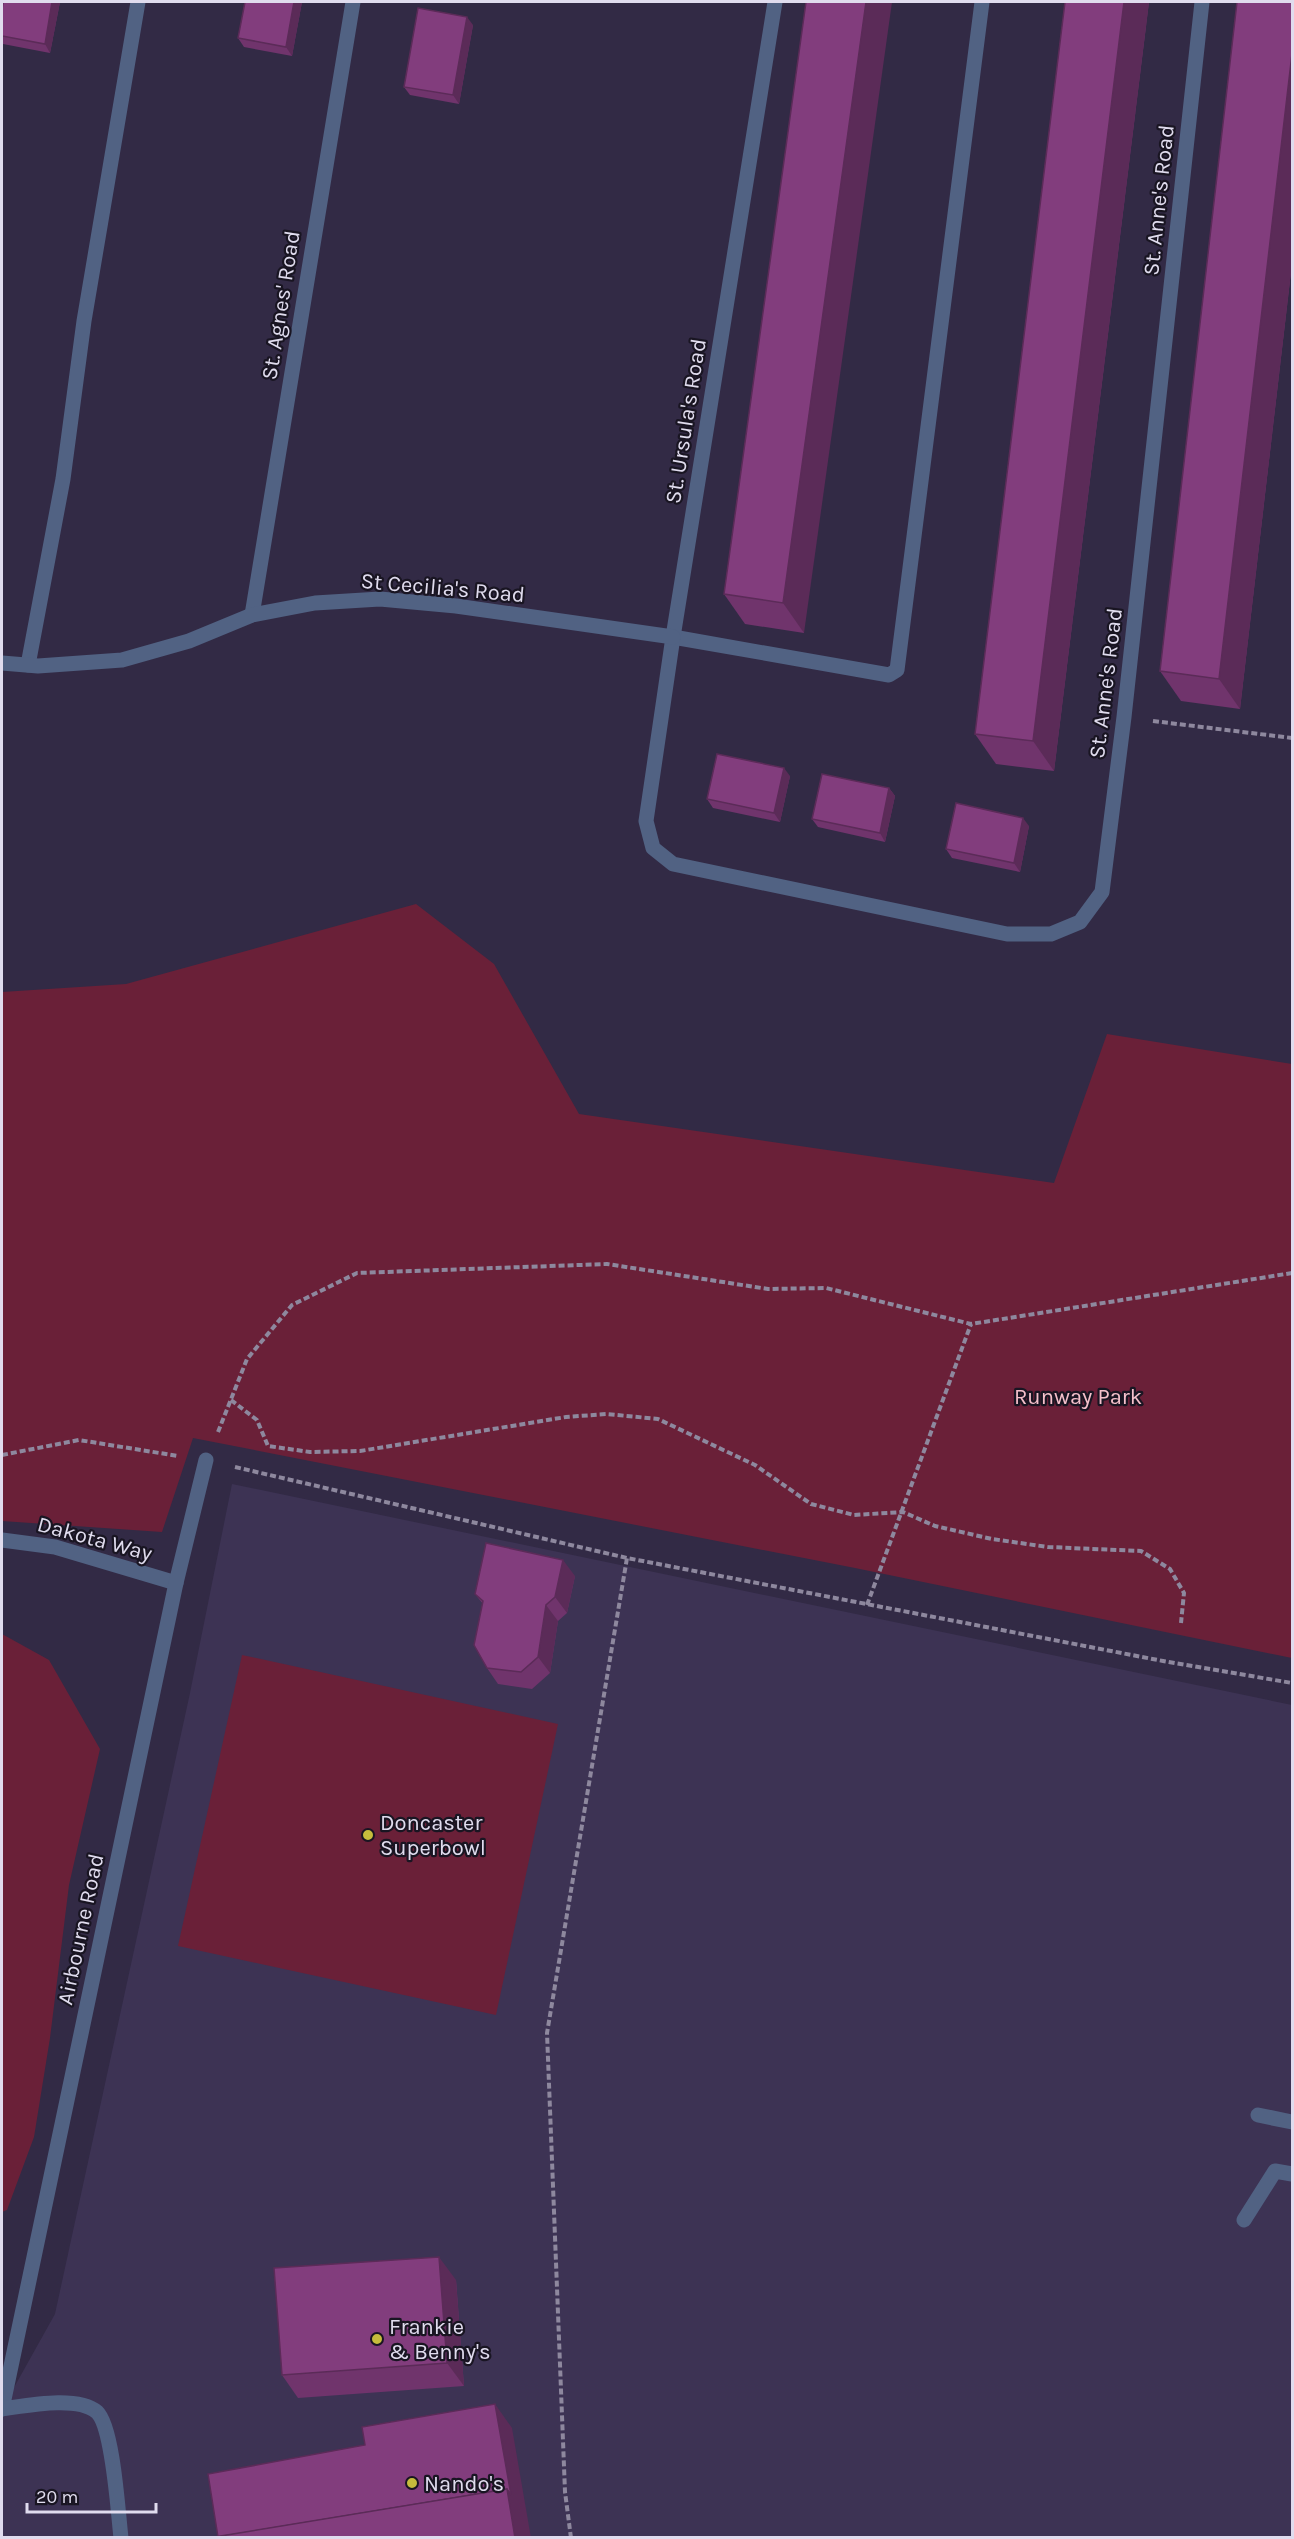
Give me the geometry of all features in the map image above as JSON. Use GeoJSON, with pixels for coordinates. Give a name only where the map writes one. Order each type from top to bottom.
{"type":"FeatureCollection","features":[{"type":"Feature","properties":{"kind":"street"},"geometry":{"type":"LineString","coordinates":[[28,665],[63,479],[84,321],[138,2]]}},
{"type":"Feature","properties":{"kind":"street","name":"St. Agnes' Road"},"geometry":{"type":"LineString","coordinates":[[252,615],[353,2]]}},
{"type":"Feature","properties":{"kind":"street","name":"St. Ursula's Road"},"geometry":{"type":"LineString","coordinates":[[653,848],[646,821],[673,637],[775,2]]}},
{"type":"Feature","properties":{"kind":"street","name":"St Cecilia's Road"},"geometry":{"type":"LineString","coordinates":[[2,663],[28,665],[122,660],[189,641],[252,615],[315,603],[380,599],[456,606],[673,637],[889,675],[897,670],[981,2]]}},
{"type":"Feature","properties":{"kind":"street","name":"St. Anne's Road"},"geometry":{"type":"LineString","coordinates":[[653,848],[673,864],[1007,934],[1051,934],[1080,922],[1102,892],[1124,717],[1202,2]]}},
{"type":"Feature","properties":{"kind":"street","name":"Airbourne Road"},"geometry":{"type":"LineString","coordinates":[[2,2409],[176,1583],[206,1460]]}},
{"type":"Feature","properties":{"kind":"street","name":"Dakota Way"},"geometry":{"type":"LineString","coordinates":[[2,1540],[55,1547],[176,1583]]}},
{"type":"Feature","properties":{"kind":"street"},"geometry":{"type":"LineString","coordinates":[[1258,2115],[1293,2122]]}},
{"type":"Feature","properties":{"kind":"street"},"geometry":{"type":"LineString","coordinates":[[1244,2220],[1275,2171],[1293,2174]]}},
{"type":"Feature","properties":{"kind":"street"},"geometry":{"type":"LineString","coordinates":[[2,2409],[47,2403],[77,2404],[96,2412],[108,2430],[121,2538]]}},
{"type":"Feature","properties":{"kind":"path"},"geometry":{"type":"LineString","coordinates":[[1124,717],[1293,738]]}},
{"type":"Feature","properties":{"kind":"path"},"geometry":{"type":"LineString","coordinates":[[206,1460],[248,1359],[292,1305],[357,1273],[608,1264],[768,1289],[826,1288],[971,1324],[1293,1273]]}},
{"type":"Feature","properties":{"kind":"path"},"geometry":{"type":"LineString","coordinates":[[867,1605],[971,1324]]}},
{"type":"Feature","properties":{"kind":"path"},"geometry":{"type":"LineString","coordinates":[[231,1400],[257,1420],[268,1446],[310,1452],[360,1451],[566,1417],[607,1414],[658,1419],[755,1465],[811,1504],[854,1515],[903,1512],[935,1526],[992,1539],[1048,1547],[1140,1551],[1170,1569],[1184,1593],[1181,1623]]}},
{"type":"Feature","properties":{"kind":"path"},"geometry":{"type":"LineString","coordinates":[[2,1455],[79,1440],[206,1460],[627,1558],[1163,1661],[1293,1683]]}},
{"type":"Feature","properties":{"kind":"path"},"geometry":{"type":"LineString","coordinates":[[571,2538],[565,2492],[547,2033],[627,1558]]}},
{"type":"Feature","properties":{"kind":"shaded area"},"geometry":{"type":"Polygon","coordinates":[[[232,1484],[1292,1705],[1292,2537],[2,2538],[2,2409],[55,2314],[190,1693],[232,1484]]]}},
{"type":"Feature","properties":{"kind":"green space","name":"Runway Park"},"geometry":{"type":"Polygon","coordinates":[[[416,904],[494,964],[579,1114],[1054,1183],[1107,1034],[1292,1064],[1292,1658],[855,1568],[193,1438],[162,1532],[2,1521],[2,992],[126,984],[416,904]]]}},
{"type":"Feature","properties":{"kind":"green space"},"geometry":{"type":"Polygon","coordinates":[[[2,1634],[49,1660],[100,1749],[69,1885],[50,2038],[34,2137],[7,2210],[2,2212],[2,1634]]]}},
{"type":"Feature","properties":{"kind":"green space","name":"Doncaster Superbowl"},"geometry":{"type":"Polygon","coordinates":[[[242,1655],[558,1724],[496,2015],[178,1946],[242,1655]]]}},
{"type":"Feature","properties":{"kind":"building"},"geometry":{"type":"Polygon","coordinates":[[[3,2],[52,2],[45,44],[2,36],[3,2]]]}},
{"type":"Feature","properties":{"kind":"building"},"geometry":{"type":"Polygon","coordinates":[[[245,2],[294,2],[286,47],[238,38],[245,2]]]}},
{"type":"Feature","properties":{"kind":"building"},"geometry":{"type":"Polygon","coordinates":[[[806,2],[866,2],[783,603],[724,594],[806,2]]]}},
{"type":"Feature","properties":{"kind":"building"},"geometry":{"type":"Polygon","coordinates":[[[1065,2],[1124,2],[1033,741],[975,734],[1065,2]]]}},
{"type":"Feature","properties":{"kind":"building"},"geometry":{"type":"Polygon","coordinates":[[[1237,2],[1293,2],[1293,45],[1219,679],[1160,671],[1237,2]]]}},
{"type":"Feature","properties":{"kind":"building"},"geometry":{"type":"Polygon","coordinates":[[[418,8],[467,17],[453,95],[404,87],[418,8]]]}},
{"type":"Feature","properties":{"kind":"building"},"geometry":{"type":"Polygon","coordinates":[[[717,754],[784,768],[774,813],[707,799],[717,754]]]}},
{"type":"Feature","properties":{"kind":"building"},"geometry":{"type":"Polygon","coordinates":[[[822,774],[889,788],[880,833],[812,819],[822,774]]]}},
{"type":"Feature","properties":{"kind":"building"},"geometry":{"type":"Polygon","coordinates":[[[956,803],[1023,818],[1014,863],[946,849],[956,803]]]}},
{"type":"Feature","properties":{"kind":"building"},"geometry":{"type":"Polygon","coordinates":[[[486,1543],[563,1560],[555,1597],[546,1605],[538,1657],[521,1672],[487,1668],[474,1645],[483,1601],[475,1594],[486,1543]]]}},
{"type":"Feature","properties":{"kind":"building","name":"Frankie & Benny's"},"geometry":{"type":"Polygon","coordinates":[[[439,2257],[447,2363],[282,2375],[274,2268],[439,2257]]]}},
{"type":"Feature","properties":{"kind":"building","name":"Nando's"},"geometry":{"type":"Polygon","coordinates":[[[495,2404],[511,2495],[507,2489],[218,2537],[208,2474],[365,2445],[362,2427],[495,2404]]]}},
{"type":"Feature","properties":{"kind":"building"},"geometry":{"type":"Polygon","coordinates":[[[507,2489],[515,2538],[215,2538],[215,2537],[507,2489]]]}},
{"type":"Feature","properties":{"kind":"place","name":"Doncaster Superbowl"},"geometry":{"type":"Point","coordinates":[368,1835]}},
{"type":"Feature","properties":{"kind":"place","name":"Frankie & Benny's"},"geometry":{"type":"Point","coordinates":[377,2339]}},
{"type":"Feature","properties":{"kind":"place","name":"Nando's"},"geometry":{"type":"Point","coordinates":[412,2483]}}]}
